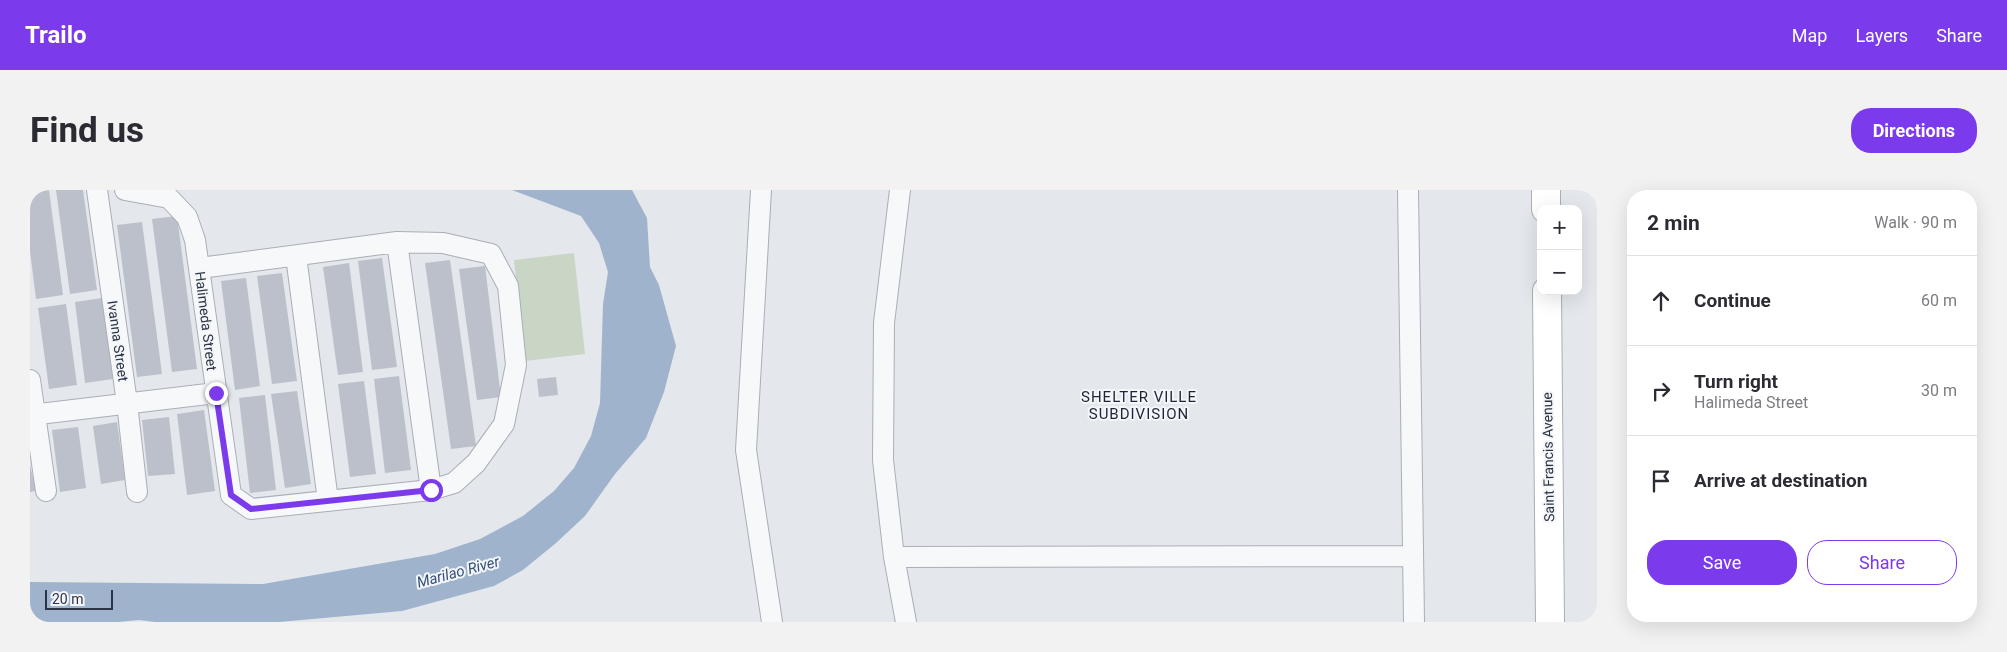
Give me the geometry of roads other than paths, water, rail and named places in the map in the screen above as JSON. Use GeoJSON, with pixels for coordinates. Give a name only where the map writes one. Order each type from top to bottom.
{"type":"FeatureCollection","features":[{"type":"Feature","properties":{"kind":"street","name":"Ivanna Street"},"geometry":{"type":"LineString","coordinates":[[97,190],[127,403],[137,492]]}},
{"type":"Feature","properties":{"kind":"street","name":"Halimeda Street"},"geometry":{"type":"LineString","coordinates":[[125,190],[169,198],[187,217],[195,240],[231,495],[251,509],[328,501]]}},
{"type":"Feature","properties":{"kind":"street"},"geometry":{"type":"LineString","coordinates":[[761,190],[746,450],[772,622]]}},
{"type":"Feature","properties":{"kind":"street"},"geometry":{"type":"LineString","coordinates":[[900,190],[884,323],[882,460],[894,557],[906,622]]}},
{"type":"Feature","properties":{"kind":"street"},"geometry":{"type":"LineString","coordinates":[[1408,190],[1414,622]]}},
{"type":"Feature","properties":{"kind":"street"},"geometry":{"type":"LineString","coordinates":[[1546,190],[1546,205]]}},
{"type":"Feature","properties":{"kind":"street"},"geometry":{"type":"LineString","coordinates":[[200,268],[397,242],[443,243],[491,254],[508,286],[516,365],[504,424],[476,463],[454,483],[431,490],[328,501],[296,256]]}},
{"type":"Feature","properties":{"kind":"street"},"geometry":{"type":"LineString","coordinates":[[397,242],[431,490]]}},
{"type":"Feature","properties":{"kind":"street","name":"Saint Francis Avenue"},"geometry":{"type":"LineString","coordinates":[[1547,295],[1550,622]]}},
{"type":"Feature","properties":{"kind":"street"},"geometry":{"type":"LineString","coordinates":[[30,380],[32,415],[46,491]]}},
{"type":"Feature","properties":{"kind":"street"},"geometry":{"type":"LineString","coordinates":[[32,415],[216,393]]}},
{"type":"Feature","properties":{"kind":"street"},"geometry":{"type":"LineString","coordinates":[[894,557],[1413,556]]}},
{"type":"Feature","properties":{"kind":"water","name":"Marilao River"},"geometry":{"type":"Polygon","coordinates":[[[512,190],[632,190],[647,218],[650,267],[659,285],[676,346],[664,392],[646,438],[615,474],[585,516],[556,543],[523,570],[494,586],[402,611],[279,622],[155,622],[139,620],[118,622],[30,622],[30,582],[263,584],[435,554],[480,539],[523,516],[554,491],[574,468],[591,436],[600,403],[603,304],[608,272],[599,243],[581,216],[512,190]]]}},
{"type":"Feature","properties":{"kind":"district","name":"SHELTER VILLE SUBDIVISION"},"geometry":{"type":"Point","coordinates":[1139,406]}}]}
